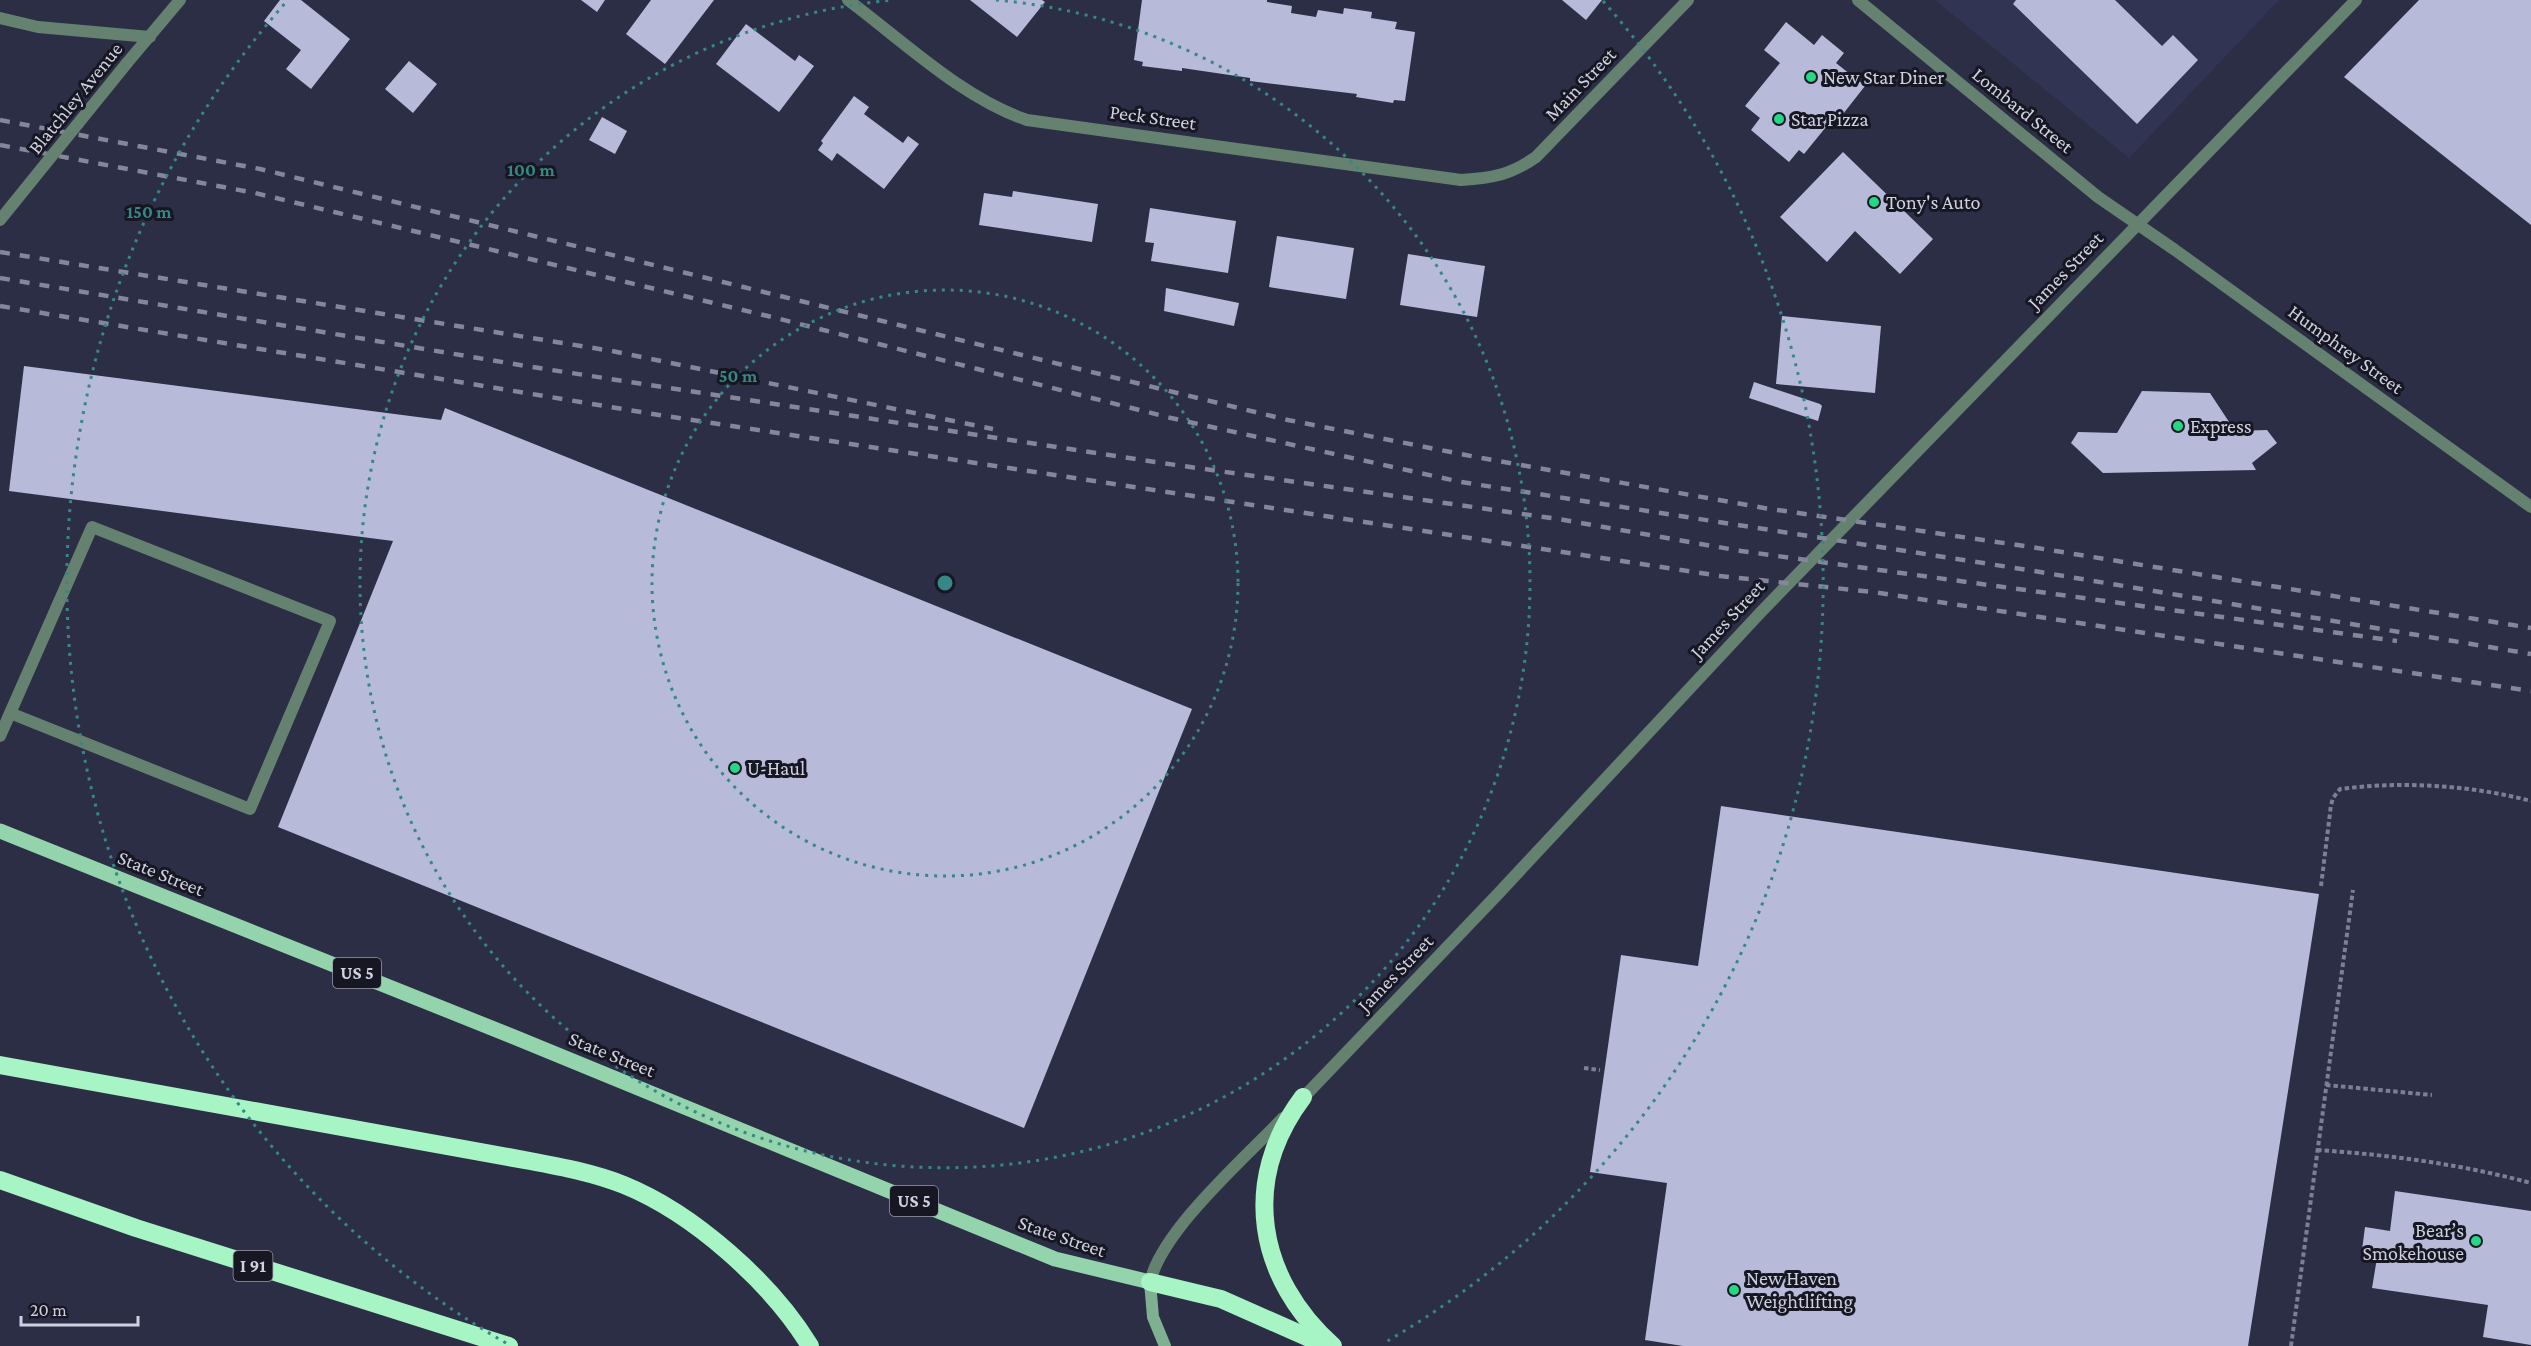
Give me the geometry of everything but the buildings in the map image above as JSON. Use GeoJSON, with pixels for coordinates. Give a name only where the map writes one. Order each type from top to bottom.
{"type":"FeatureCollection","features":[{"type":"Feature","properties":{"kind":"highway"},"geometry":{"type":"LineString","coordinates":[[0,1065],[550,1164],[608,1180],[672,1211],[705,1235],[763,1286],[787,1313],[810,1346]]}},
{"type":"Feature","properties":{"kind":"highway"},"geometry":{"type":"LineString","coordinates":[[1303,1097],[1281,1130],[1270,1161],[1265,1200],[1267,1232],[1272,1259],[1286,1292],[1309,1323],[1333,1346]]}},
{"type":"Feature","properties":{"kind":"highway","name":"I 91"},"geometry":{"type":"LineString","coordinates":[[0,1180],[147,1232],[509,1346]]}},
{"type":"Feature","properties":{"kind":"highway"},"geometry":{"type":"LineString","coordinates":[[1150,1282],[1221,1299],[1326,1346]]}},
{"type":"Feature","properties":{"kind":"main road","name":"State Street"},"geometry":{"type":"LineString","coordinates":[[0,831],[514,1036],[1055,1259],[1150,1282]]}},
{"type":"Feature","properties":{"kind":"main road"},"geometry":{"type":"LineString","coordinates":[[1150,1282],[1153,1317],[1166,1346]]}},
{"type":"Feature","properties":{"kind":"street","name":"Blatchley Avenue"},"geometry":{"type":"LineString","coordinates":[[0,220],[180,0]]}},
{"type":"Feature","properties":{"kind":"street","name":"Peck Street"},"geometry":{"type":"LineString","coordinates":[[848,0],[971,93],[1002,111],[1027,120],[1461,180],[1489,178]]}},
{"type":"Feature","properties":{"kind":"street","name":"Main Street"},"geometry":{"type":"LineString","coordinates":[[1489,178],[1514,172],[1536,157],[1688,0]]}},
{"type":"Feature","properties":{"kind":"street","name":"Lombard Street"},"geometry":{"type":"LineString","coordinates":[[1858,0],[2098,197],[2138,224]]}},
{"type":"Feature","properties":{"kind":"street","name":"James Street"},"geometry":{"type":"LineString","coordinates":[[1150,1282],[1159,1256],[1183,1223],[1497,895],[1761,612],[2356,0]]}},
{"type":"Feature","properties":{"kind":"street"},"geometry":{"type":"LineString","coordinates":[[0,18],[38,27],[150,37]]}},
{"type":"Feature","properties":{"kind":"street","name":"Humphrey Street"},"geometry":{"type":"LineString","coordinates":[[2138,224],[2531,507]]}},
{"type":"Feature","properties":{"kind":"street"},"geometry":{"type":"LineString","coordinates":[[0,736],[92,527],[330,621],[250,809],[10,714]]}},
{"type":"Feature","properties":{"kind":"path"},"geometry":{"type":"LineString","coordinates":[[2321,886],[2331,806],[2333,798],[2340,789],[2407,786],[2491,790],[2531,801]]}},
{"type":"Feature","properties":{"kind":"path"},"geometry":{"type":"LineString","coordinates":[[2291,1346],[2353,890]]}},
{"type":"Feature","properties":{"kind":"path"},"geometry":{"type":"LineString","coordinates":[[1584,1068],[1600,1070]]}},
{"type":"Feature","properties":{"kind":"path"},"geometry":{"type":"LineString","coordinates":[[2326,1085],[2432,1095]]}},
{"type":"Feature","properties":{"kind":"path"},"geometry":{"type":"LineString","coordinates":[[2318,1150],[2401,1156],[2478,1169],[2531,1183]]}},
{"type":"Feature","properties":{"kind":"shaded area"},"geometry":{"type":"Polygon","coordinates":[[[1935,0],[2279,0],[2129,158],[1935,0]]]}},
{"type":"Feature","properties":{"kind":"railway"},"geometry":{"type":"LineString","coordinates":[[0,120],[260,169],[1288,420],[1476,457],[1764,508],[2031,547],[2531,628]]}},
{"type":"Feature","properties":{"kind":"railway"},"geometry":{"type":"LineString","coordinates":[[0,145],[255,193],[776,318],[1171,418],[1461,482],[2028,570],[2531,654]]}},
{"type":"Feature","properties":{"kind":"railway"},"geometry":{"type":"LineString","coordinates":[[0,252],[612,351],[993,429]]}},
{"type":"Feature","properties":{"kind":"railway"},"geometry":{"type":"LineString","coordinates":[[0,278],[532,367],[1155,462],[1558,519],[1741,551],[2397,641]]}},
{"type":"Feature","properties":{"kind":"railway"},"geometry":{"type":"LineString","coordinates":[[0,306],[659,415],[1720,576],[1873,592],[2531,691]]}},
{"type":"Feature","properties":{"kind":"place","name":"New Star Diner"},"geometry":{"type":"Point","coordinates":[1811,77]}},
{"type":"Feature","properties":{"kind":"place","name":"Star Pizza"},"geometry":{"type":"Point","coordinates":[1779,119]}},
{"type":"Feature","properties":{"kind":"place","name":"Tony's Auto"},"geometry":{"type":"Point","coordinates":[1874,202]}},
{"type":"Feature","properties":{"kind":"place","name":"Express"},"geometry":{"type":"Point","coordinates":[2178,426]}},
{"type":"Feature","properties":{"kind":"place","name":"U-Haul"},"geometry":{"type":"Point","coordinates":[735,768]}},
{"type":"Feature","properties":{"kind":"place","name":"Bear’s Smokehouse"},"geometry":{"type":"Point","coordinates":[2476,1241]}},
{"type":"Feature","properties":{"kind":"place","name":"New Haven Weightlifting"},"geometry":{"type":"Point","coordinates":[1734,1290]}}]}
